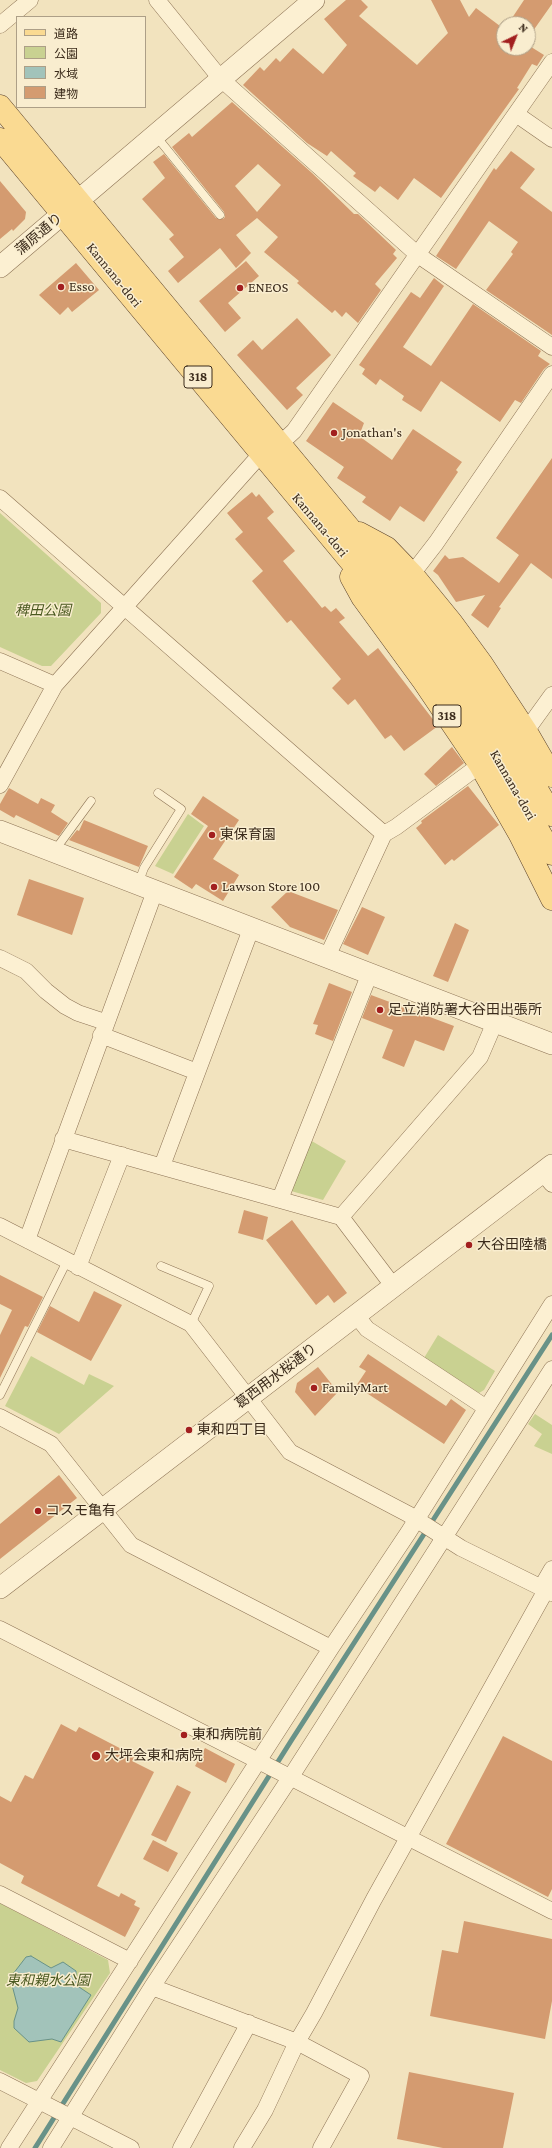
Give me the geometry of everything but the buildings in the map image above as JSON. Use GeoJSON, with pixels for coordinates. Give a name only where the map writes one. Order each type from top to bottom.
{"type":"FeatureCollection","features":[{"type":"Feature","properties":{"kind":"main road","name":"318"},"geometry":{"type":"LineString","coordinates":[[0,106],[71,207]]}},
{"type":"Feature","properties":{"kind":"main road","name":"318"},"geometry":{"type":"LineString","coordinates":[[0,139],[71,207]]}},
{"type":"Feature","properties":{"kind":"main road","name":"Kannana-dori"},"geometry":{"type":"LineString","coordinates":[[71,207],[280,444],[340,533]]}},
{"type":"Feature","properties":{"kind":"main road","name":"Kannana-dori"},"geometry":{"type":"LineString","coordinates":[[71,207],[261,454],[340,533],[400,589],[423,634],[552,854]]}},
{"type":"Feature","properties":{"kind":"main road","name":"318"},"geometry":{"type":"LineString","coordinates":[[340,533],[387,548],[412,574],[482,664],[526,730],[552,776]]}},
{"type":"Feature","properties":{"kind":"main road","name":"318"},"geometry":{"type":"LineString","coordinates":[[340,533],[362,597],[424,682],[480,765],[520,835],[552,899]]}},
{"type":"Feature","properties":{"kind":"main road","name":"Kannana-dori"},"geometry":{"type":"LineString","coordinates":[[423,634],[501,728],[552,814]]}},
{"type":"Feature","properties":{"kind":"street"},"geometry":{"type":"LineString","coordinates":[[0,25],[30,0]]}},
{"type":"Feature","properties":{"kind":"street"},"geometry":{"type":"LineString","coordinates":[[157,0],[221,79],[418,255],[552,348]]}},
{"type":"Feature","properties":{"kind":"street","name":"蒲原通り"},"geometry":{"type":"LineString","coordinates":[[0,267],[314,0]]}},
{"type":"Feature","properties":{"kind":"street"},"geometry":{"type":"LineString","coordinates":[[280,444],[294,431],[552,62]]}},
{"type":"Feature","properties":{"kind":"street"},"geometry":{"type":"LineString","coordinates":[[516,114],[552,139]]}},
{"type":"Feature","properties":{"kind":"street"},"geometry":{"type":"LineString","coordinates":[[412,574],[436,543],[552,374]]}},
{"type":"Feature","properties":{"kind":"street"},"geometry":{"type":"LineString","coordinates":[[0,785],[55,685],[261,454]]}},
{"type":"Feature","properties":{"kind":"street"},"geometry":{"type":"LineString","coordinates":[[0,498],[384,834]]}},
{"type":"Feature","properties":{"kind":"street"},"geometry":{"type":"LineString","coordinates":[[0,661],[55,685]]}},
{"type":"Feature","properties":{"kind":"street"},"geometry":{"type":"LineString","coordinates":[[526,730],[552,695]]}},
{"type":"Feature","properties":{"kind":"street"},"geometry":{"type":"LineString","coordinates":[[327,957],[384,834],[396,827],[480,765]]}},
{"type":"Feature","properties":{"kind":"street"},"geometry":{"type":"LineString","coordinates":[[0,831],[552,1044]]}},
{"type":"Feature","properties":{"kind":"street"},"geometry":{"type":"LineString","coordinates":[[27,1240],[103,1029],[146,888]]}},
{"type":"Feature","properties":{"kind":"street"},"geometry":{"type":"LineString","coordinates":[[162,1166],[251,929]]}},
{"type":"Feature","properties":{"kind":"street"},"geometry":{"type":"LineString","coordinates":[[0,958],[26,971],[46,991],[65,1006],[103,1029],[197,1072]]}},
{"type":"Feature","properties":{"kind":"street"},"geometry":{"type":"LineString","coordinates":[[280,1199],[370,973]]}},
{"type":"Feature","properties":{"kind":"street"},"geometry":{"type":"LineString","coordinates":[[341,1217],[480,1057],[495,1022]]}},
{"type":"Feature","properties":{"kind":"street"},"geometry":{"type":"LineString","coordinates":[[63,1139],[341,1217],[394,1287]]}},
{"type":"Feature","properties":{"kind":"street"},"geometry":{"type":"LineString","coordinates":[[72,1264],[122,1155]]}},
{"type":"Feature","properties":{"kind":"street","name":"葛西用水桜通り"},"geometry":{"type":"LineString","coordinates":[[0,1588],[356,1315],[549,1174]]}},
{"type":"Feature","properties":{"kind":"street"},"geometry":{"type":"LineString","coordinates":[[0,1226],[191,1324],[290,1452],[417,1518],[444,1538],[546,1591]]}},
{"type":"Feature","properties":{"kind":"street"},"geometry":{"type":"LineString","coordinates":[[9,2148],[331,1648],[417,1518],[552,1304]]}},
{"type":"Feature","properties":{"kind":"street"},"geometry":{"type":"LineString","coordinates":[[356,1315],[367,1329],[486,1408]]}},
{"type":"Feature","properties":{"kind":"street"},"geometry":{"type":"LineString","coordinates":[[51,2148],[152,1987],[290,1778],[552,1369]]}},
{"type":"Feature","properties":{"kind":"street"},"geometry":{"type":"LineString","coordinates":[[0,1417],[51,1444],[131,1545],[331,1648]]}},
{"type":"Feature","properties":{"kind":"street"},"geometry":{"type":"LineString","coordinates":[[242,2148],[264,2110],[297,2042],[314,2013],[374,1899],[546,1591],[552,1569]]}},
{"type":"Feature","properties":{"kind":"street"},"geometry":{"type":"LineString","coordinates":[[0,1629],[552,1911]]}},
{"type":"Feature","properties":{"kind":"street"},"geometry":{"type":"LineString","coordinates":[[0,1894],[130,1961]]}},
{"type":"Feature","properties":{"kind":"street"},"geometry":{"type":"LineString","coordinates":[[152,1987],[297,2042],[361,2076],[321,2148]]}},
{"type":"Feature","properties":{"kind":"street"},"geometry":{"type":"LineString","coordinates":[[182,2148],[249,2023]]}},
{"type":"Feature","properties":{"kind":"street"},"geometry":{"type":"LineString","coordinates":[[0,2081],[132,2148]]}},
{"type":"Feature","properties":{"kind":"lane"},"geometry":{"type":"LineString","coordinates":[[155,136],[220,215]]}},
{"type":"Feature","properties":{"kind":"lane"},"geometry":{"type":"LineString","coordinates":[[146,888],[144,868],[181,809],[158,793]]}},
{"type":"Feature","properties":{"kind":"lane"},"geometry":{"type":"LineString","coordinates":[[56,853],[58,846],[91,801]]}},
{"type":"Feature","properties":{"kind":"lane"},"geometry":{"type":"LineString","coordinates":[[0,1395],[72,1264]]}},
{"type":"Feature","properties":{"kind":"lane"},"geometry":{"type":"LineString","coordinates":[[161,1266],[209,1286],[191,1324]]}},
{"type":"Feature","properties":{"kind":"green space","name":"稗田公園"},"geometry":{"type":"Polygon","coordinates":[[[0,513],[101,603],[101,613],[51,666],[42,666],[0,647],[0,513]]]}},
{"type":"Feature","properties":{"kind":"green space"},"geometry":{"type":"Polygon","coordinates":[[[188,814],[204,826],[173,874],[155,866],[188,814]]]}},
{"type":"Feature","properties":{"kind":"green space"},"geometry":{"type":"Polygon","coordinates":[[[310,1140],[346,1161],[323,1200],[291,1191],[310,1140]]]}},
{"type":"Feature","properties":{"kind":"green space"},"geometry":{"type":"Polygon","coordinates":[[[438,1335],[495,1371],[484,1390],[479,1393],[424,1358],[438,1335]]]}},
{"type":"Feature","properties":{"kind":"green space"},"geometry":{"type":"Polygon","coordinates":[[[31,1356],[84,1385],[89,1374],[114,1386],[59,1434],[5,1406],[31,1356]]]}},
{"type":"Feature","properties":{"kind":"green space"},"geometry":{"type":"Polygon","coordinates":[[[535,1414],[552,1425],[552,1454],[534,1446],[542,1434],[528,1424],[535,1414]]]}},
{"type":"Feature","properties":{"kind":"green space","name":"東和親水公園"},"geometry":{"type":"Polygon","coordinates":[[[0,1903],[108,1960],[110,1973],[37,2081],[26,2083],[0,2070],[0,1903]]]}},
{"type":"Feature","properties":{"kind":"water"},"geometry":{"type":"Polygon","coordinates":[[[31,1956],[51,1968],[63,1962],[76,1971],[76,1985],[91,1995],[61,2042],[52,2039],[29,2042],[14,2028],[14,2021],[18,2008],[11,1981],[13,1974],[26,1957],[31,1956]]]}},
{"type":"Feature","properties":{"kind":"waterway"},"geometry":{"type":"LineString","coordinates":[[35,2148],[291,1741],[552,1335]]}},
{"type":"Feature","properties":{"kind":"place","name":"Esso"},"geometry":{"type":"Point","coordinates":[61,287]}},
{"type":"Feature","properties":{"kind":"place","name":"ENEOS"},"geometry":{"type":"Point","coordinates":[240,288]}},
{"type":"Feature","properties":{"kind":"place","name":"Jonathan's"},"geometry":{"type":"Point","coordinates":[334,433]}},
{"type":"Feature","properties":{"kind":"place","name":"東保育園"},"geometry":{"type":"Point","coordinates":[212,835]}},
{"type":"Feature","properties":{"kind":"place","name":"Lawson Store 100"},"geometry":{"type":"Point","coordinates":[214,887]}},
{"type":"Feature","properties":{"kind":"place","name":"足立消防署大谷田出張所"},"geometry":{"type":"Point","coordinates":[380,1010]}},
{"type":"Feature","properties":{"kind":"place","name":"大谷田陸橋"},"geometry":{"type":"Point","coordinates":[469,1245]}},
{"type":"Feature","properties":{"kind":"place","name":"FamilyMart"},"geometry":{"type":"Point","coordinates":[314,1388]}},
{"type":"Feature","properties":{"kind":"place","name":"東和四丁目"},"geometry":{"type":"Point","coordinates":[189,1430]}},
{"type":"Feature","properties":{"kind":"place","name":"コスモ亀有"},"geometry":{"type":"Point","coordinates":[38,1511]}},
{"type":"Feature","properties":{"kind":"place","name":"東和病院前"},"geometry":{"type":"Point","coordinates":[184,1735]}},
{"type":"Feature","properties":{"kind":"place","name":"大坪会東和病院"},"geometry":{"type":"Point","coordinates":[96,1756]}}]}
